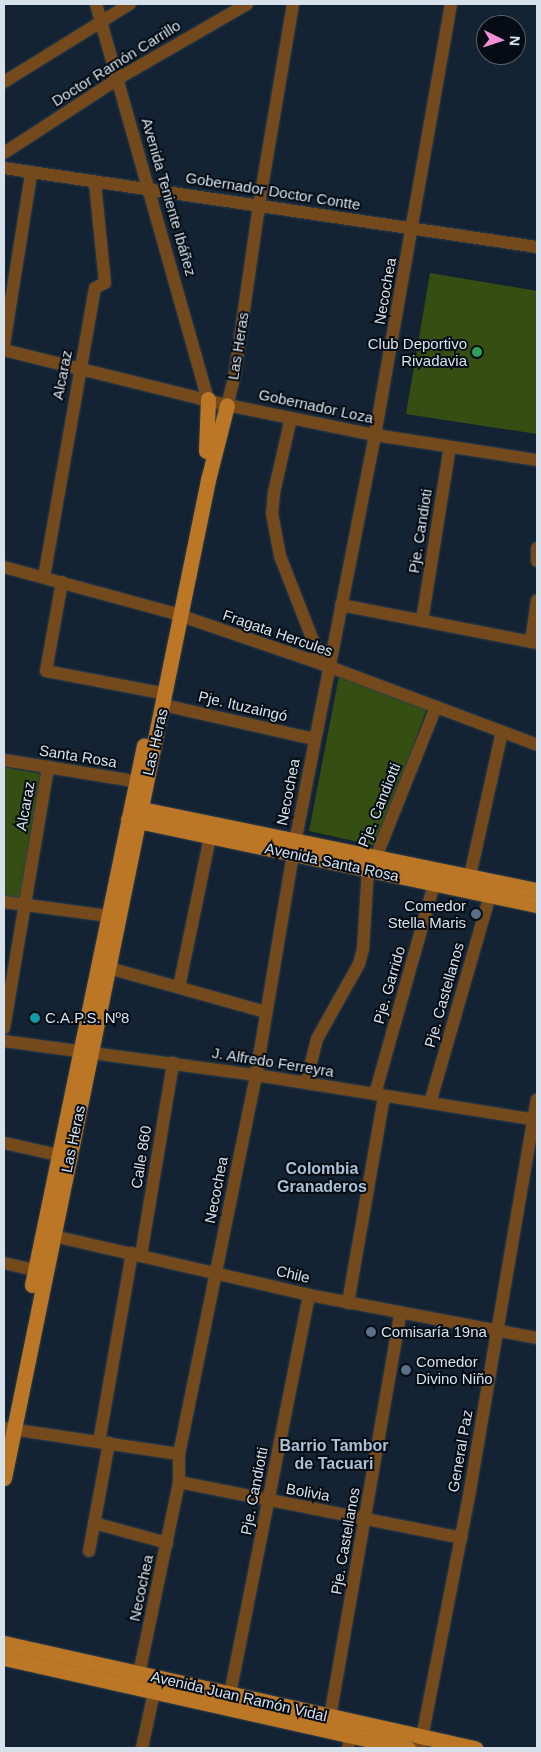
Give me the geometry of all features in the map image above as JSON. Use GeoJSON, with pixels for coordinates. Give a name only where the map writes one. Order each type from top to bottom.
{"type":"FeatureCollection","features":[{"type":"Feature","properties":{"kind":"main road","name":"Las Heras"},"geometry":{"type":"LineString","coordinates":[[177,615],[207,447],[208,399]]}},
{"type":"Feature","properties":{"kind":"main road","name":"Las Heras"},"geometry":{"type":"LineString","coordinates":[[4,1478],[7,1428],[114,917],[140,782],[212,462],[227,405]]}},
{"type":"Feature","properties":{"kind":"main road","name":"Avenida Santa Rosa"},"geometry":{"type":"LineString","coordinates":[[134,814],[468,883],[537,890]]}},
{"type":"Feature","properties":{"kind":"main road","name":"Avenida Santa Rosa"},"geometry":{"type":"LineString","coordinates":[[372,864],[434,884],[468,883],[490,895],[537,905]]}},
{"type":"Feature","properties":{"kind":"main road","name":"Las Heras"},"geometry":{"type":"LineString","coordinates":[[86,1051],[109,968],[114,917]]}},
{"type":"Feature","properties":{"kind":"main road","name":"Avenida Juan Ramón Vidal"},"geometry":{"type":"LineString","coordinates":[[4,1643],[330,1717],[351,1736],[475,1748]]}},
{"type":"Feature","properties":{"kind":"main road","name":"Avenida Juan Ramón Vidal"},"geometry":{"type":"LineString","coordinates":[[4,1658],[408,1748]]}},
{"type":"Feature","properties":{"kind":"street","name":"Avenida Teniente Ibáñez"},"geometry":{"type":"LineString","coordinates":[[96,4],[119,78],[148,189],[208,399]]}},
{"type":"Feature","properties":{"kind":"street"},"geometry":{"type":"LineString","coordinates":[[4,82],[130,4]]}},
{"type":"Feature","properties":{"kind":"street","name":"Doctor Ramón Carrillo"},"geometry":{"type":"LineString","coordinates":[[4,153],[119,78],[246,4]]}},
{"type":"Feature","properties":{"kind":"street","name":"Las Heras"},"geometry":{"type":"LineString","coordinates":[[227,405],[234,380],[259,204],[293,4]]}},
{"type":"Feature","properties":{"kind":"street","name":"Necochea"},"geometry":{"type":"LineString","coordinates":[[139,1674],[168,1543],[178,1482],[179,1454],[256,1075],[326,666],[341,605],[375,435],[451,4]]}},
{"type":"Feature","properties":{"kind":"street","name":"Gobernador Doctor Contte"},"geometry":{"type":"LineString","coordinates":[[4,168],[31,174],[259,204],[537,247]]}},
{"type":"Feature","properties":{"kind":"street"},"geometry":{"type":"LineString","coordinates":[[4,345],[31,174]]}},
{"type":"Feature","properties":{"kind":"street","name":"Alcaraz"},"geometry":{"type":"LineString","coordinates":[[44,578],[79,369],[95,288],[104,283],[94,183]]}},
{"type":"Feature","properties":{"kind":"street","name":"Gobernador Loza"},"geometry":{"type":"LineString","coordinates":[[4,350],[227,405],[375,435],[537,460]]}},
{"type":"Feature","properties":{"kind":"street"},"geometry":{"type":"LineString","coordinates":[[291,418],[274,492],[272,513],[280,556],[326,666]]}},
{"type":"Feature","properties":{"kind":"street","name":"Pje. Candioti"},"geometry":{"type":"LineString","coordinates":[[422,620],[450,447]]}},
{"type":"Feature","properties":{"kind":"street"},"geometry":{"type":"LineString","coordinates":[[537,548],[537,561]]}},
{"type":"Feature","properties":{"kind":"street","name":"Fragata Hercules"},"geometry":{"type":"LineString","coordinates":[[4,567],[177,615],[326,666],[537,745]]}},
{"type":"Feature","properties":{"kind":"street","name":"Pje. Ituzaingó"},"geometry":{"type":"LineString","coordinates":[[62,582],[46,670],[314,739]]}},
{"type":"Feature","properties":{"kind":"street"},"geometry":{"type":"LineString","coordinates":[[341,605],[534,642],[537,600]]}},
{"type":"Feature","properties":{"kind":"street","name":"Pje. Candiotti"},"geometry":{"type":"LineString","coordinates":[[306,1083],[317,1039],[361,957],[372,864],[436,707]]}},
{"type":"Feature","properties":{"kind":"street"},"geometry":{"type":"LineString","coordinates":[[468,883],[502,732]]}},
{"type":"Feature","properties":{"kind":"street","name":"Santa Rosa"},"geometry":{"type":"LineString","coordinates":[[4,760],[140,782]]}},
{"type":"Feature","properties":{"kind":"street","name":"Alcaraz"},"geometry":{"type":"LineString","coordinates":[[4,1028],[48,767]]}},
{"type":"Feature","properties":{"kind":"street"},"geometry":{"type":"LineString","coordinates":[[179,986],[212,830]]}},
{"type":"Feature","properties":{"kind":"street","name":"Pje. Garrido"},"geometry":{"type":"LineString","coordinates":[[348,1303],[379,1095],[434,884]]}},
{"type":"Feature","properties":{"kind":"street","name":"Pje. Castellanos"},"geometry":{"type":"LineString","coordinates":[[430,1103],[490,895]]}},
{"type":"Feature","properties":{"kind":"street"},"geometry":{"type":"LineString","coordinates":[[4,902],[114,917]]}},
{"type":"Feature","properties":{"kind":"street"},"geometry":{"type":"LineString","coordinates":[[109,968],[179,986],[266,1012]]}},
{"type":"Feature","properties":{"kind":"street","name":"J. Alfredo Ferreyra"},"geometry":{"type":"LineString","coordinates":[[4,1041],[256,1075],[535,1119]]}},
{"type":"Feature","properties":{"kind":"street","name":"Calle 860"},"geometry":{"type":"LineString","coordinates":[[90,1551],[104,1442],[173,1064]]}},
{"type":"Feature","properties":{"kind":"street","name":"General Paz"},"geometry":{"type":"LineString","coordinates":[[422,1742],[461,1538],[537,1100]]}},
{"type":"Feature","properties":{"kind":"street"},"geometry":{"type":"LineString","coordinates":[[4,1143],[64,1156]]}},
{"type":"Feature","properties":{"kind":"street","name":"Chile"},"geometry":{"type":"LineString","coordinates":[[48,1235],[310,1295],[537,1338]]}},
{"type":"Feature","properties":{"kind":"street"},"geometry":{"type":"LineString","coordinates":[[4,1264],[40,1272]]}},
{"type":"Feature","properties":{"kind":"street","name":"Pje. Candiotti"},"geometry":{"type":"LineString","coordinates":[[230,1694],[310,1295]]}},
{"type":"Feature","properties":{"kind":"street","name":"Pje. Castellanos"},"geometry":{"type":"LineString","coordinates":[[330,1717],[401,1312]]}},
{"type":"Feature","properties":{"kind":"street"},"geometry":{"type":"LineString","coordinates":[[7,1428],[179,1454]]}},
{"type":"Feature","properties":{"kind":"street","name":"Bolivia"},"geometry":{"type":"LineString","coordinates":[[178,1482],[269,1502],[461,1538]]}},
{"type":"Feature","properties":{"kind":"street"},"geometry":{"type":"LineString","coordinates":[[94,1524],[168,1543]]}},
{"type":"Feature","properties":{"kind":"street"},"geometry":{"type":"LineString","coordinates":[[142,1748],[154,1692]]}},
{"type":"Feature","properties":{"kind":"green space","name":"Club Deportivo Rivadavia"},"geometry":{"type":"Polygon","coordinates":[[[430,273],[537,291],[537,434],[406,414],[430,273]]]}},
{"type":"Feature","properties":{"kind":"green space"},"geometry":{"type":"Polygon","coordinates":[[[339,676],[427,708],[377,846],[309,831],[339,676]]]}},
{"type":"Feature","properties":{"kind":"green space"},"geometry":{"type":"Polygon","coordinates":[[[4,767],[42,774],[21,901],[4,897],[4,767]]]}},
{"type":"Feature","properties":{"kind":"place","name":"Club Deportivo Rivadavia"},"geometry":{"type":"Point","coordinates":[477,352]}},
{"type":"Feature","properties":{"kind":"place","name":"Comedor Stella Maris"},"geometry":{"type":"Point","coordinates":[476,914]}},
{"type":"Feature","properties":{"kind":"place","name":"C.A.P.S. Nº8"},"geometry":{"type":"Point","coordinates":[35,1018]}},
{"type":"Feature","properties":{"kind":"place","name":"Comisaría 19na"},"geometry":{"type":"Point","coordinates":[371,1332]}},
{"type":"Feature","properties":{"kind":"place","name":"Comedor Divino Niño"},"geometry":{"type":"Point","coordinates":[406,1370]}},
{"type":"Feature","properties":{"kind":"district","name":"Colombia Granaderos"},"geometry":{"type":"Point","coordinates":[322,1178]}},
{"type":"Feature","properties":{"kind":"district","name":"Barrio Tambor de Tacuari"},"geometry":{"type":"Point","coordinates":[334,1455]}}]}
